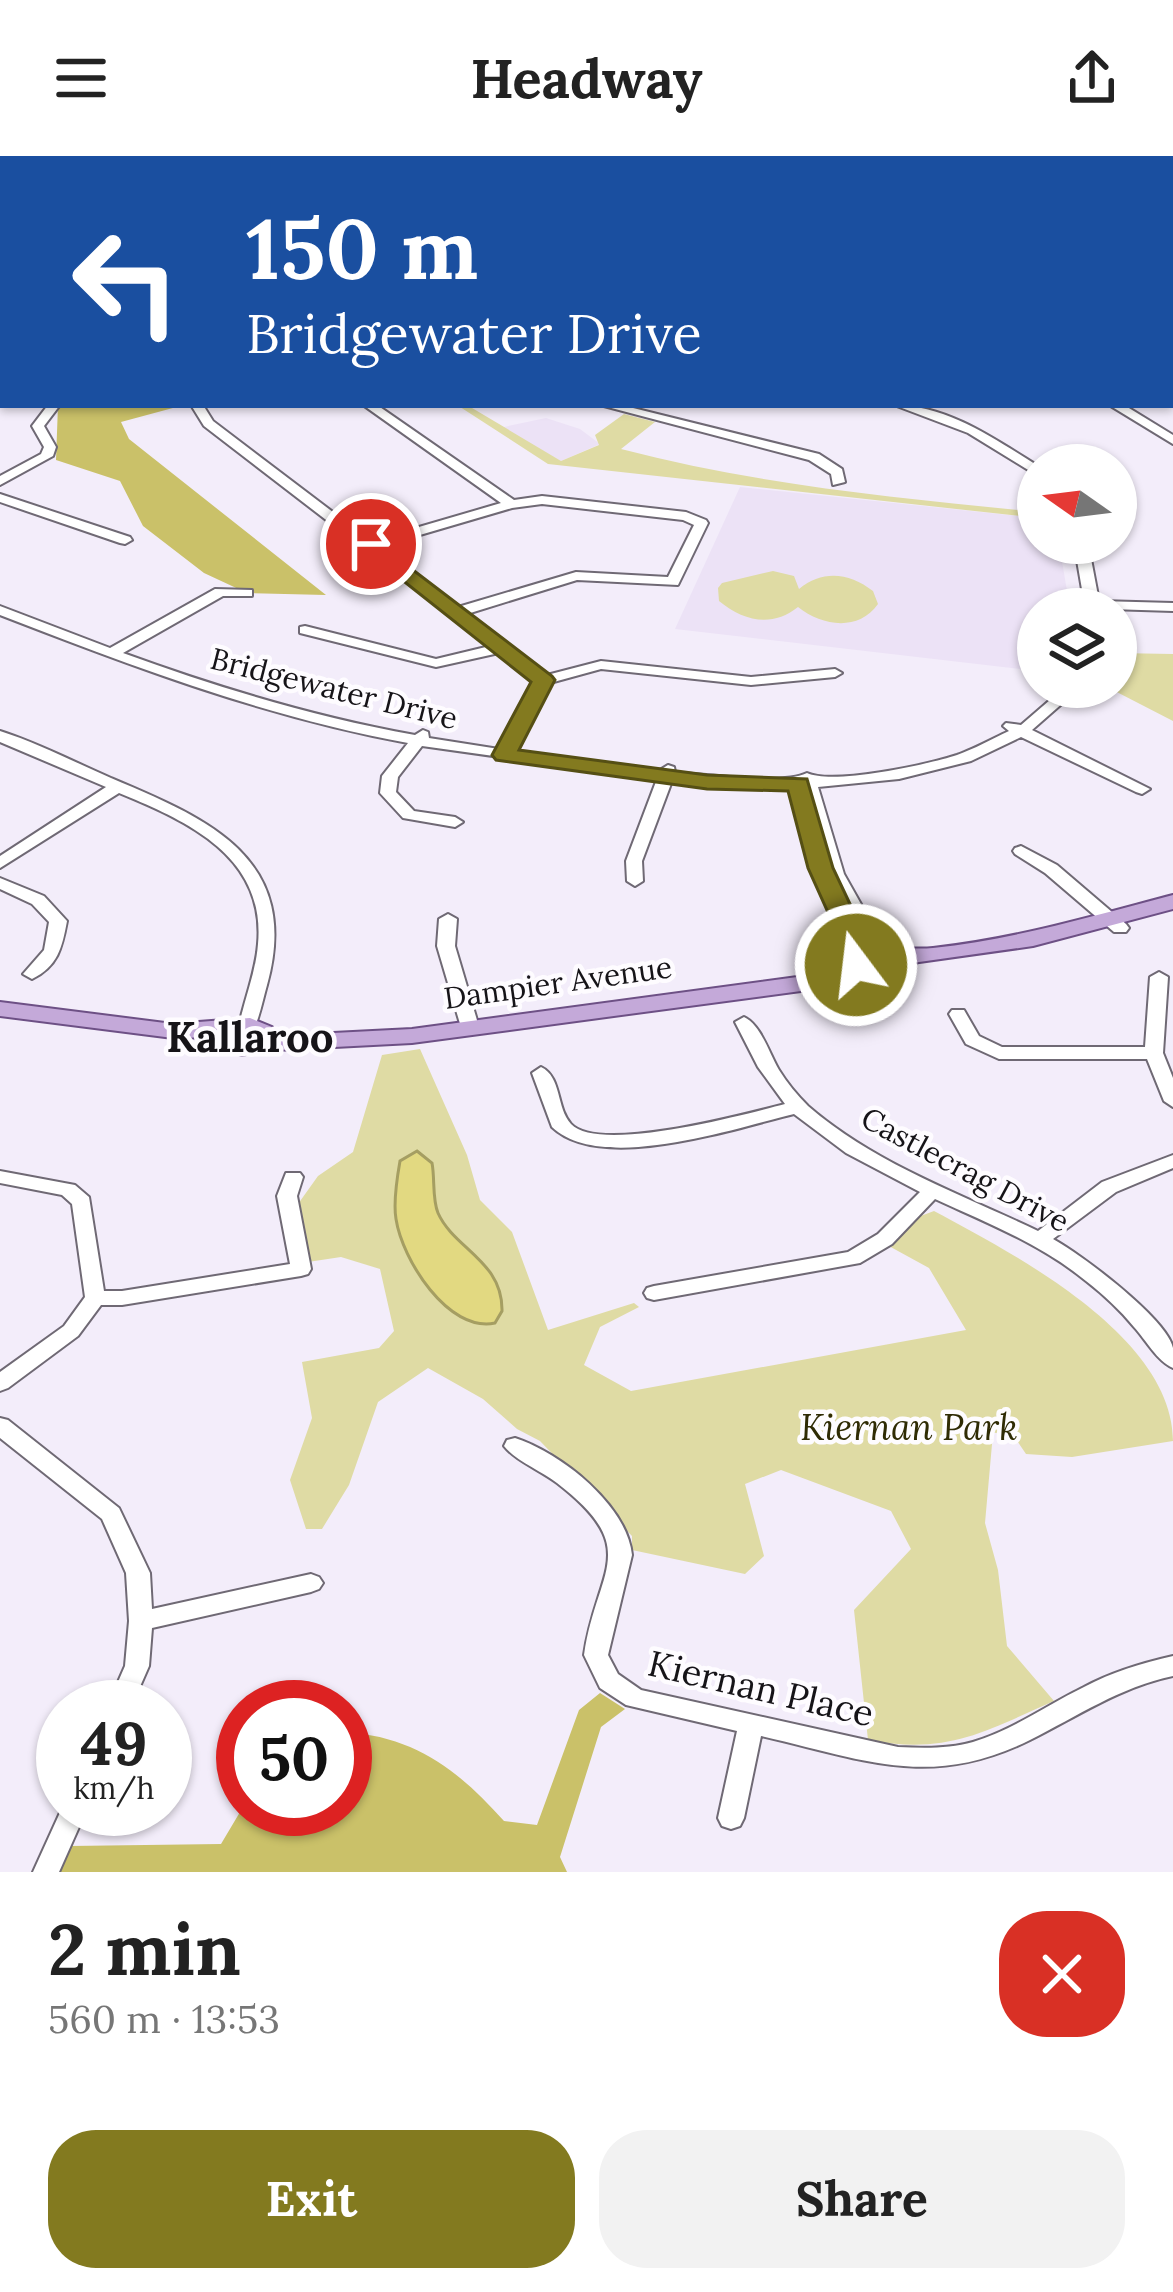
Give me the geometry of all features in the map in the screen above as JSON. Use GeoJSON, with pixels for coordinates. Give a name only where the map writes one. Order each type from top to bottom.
{"type":"FeatureCollection","features":[{"type":"Feature","properties":{"kind":"main road","name":"Dampier Avenue"},"geometry":{"type":"LineString","coordinates":[[0,1013],[341,1042],[875,963],[1020,953],[1173,907]]}},
{"type":"Feature","properties":{"kind":"street"},"geometry":{"type":"LineString","coordinates":[[0,481],[50,452],[38,426],[52,408]]}},
{"type":"Feature","properties":{"kind":"street"},"geometry":{"type":"LineString","coordinates":[[196,408],[208,423],[544,680]]}},
{"type":"Feature","properties":{"kind":"street"},"geometry":{"type":"LineString","coordinates":[[373,408],[511,504]]}},
{"type":"Feature","properties":{"kind":"street"},"geometry":{"type":"LineString","coordinates":[[619,408],[814,457],[837,472],[838,482]]}},
{"type":"Feature","properties":{"kind":"street"},"geometry":{"type":"LineString","coordinates":[[1120,408],[1173,440]]}},
{"type":"Feature","properties":{"kind":"street"},"geometry":{"type":"LineString","coordinates":[[948,412],[1017,455]]}},
{"type":"Feature","properties":{"kind":"street"},"geometry":{"type":"LineString","coordinates":[[0,498],[125,540]]}},
{"type":"Feature","properties":{"kind":"street"},"geometry":{"type":"LineString","coordinates":[[371,544],[511,504],[550,500],[692,517],[701,525],[673,582],[576,577],[458,612]]}},
{"type":"Feature","properties":{"kind":"street"},"geometry":{"type":"LineString","coordinates":[[116,651],[220,592],[247,592]]}},
{"type":"Feature","properties":{"kind":"street","name":"Bridgewater Drive"},"geometry":{"type":"LineString","coordinates":[[0,607],[267,706],[421,739],[735,784],[916,768],[980,749],[1044,708]]}},
{"type":"Feature","properties":{"kind":"street"},"geometry":{"type":"LineString","coordinates":[[1137,608],[1173,608]]}},
{"type":"Feature","properties":{"kind":"street"},"geometry":{"type":"LineString","coordinates":[[305,630],[436,663],[500,648]]}},
{"type":"Feature","properties":{"kind":"street"},"geometry":{"type":"LineString","coordinates":[[506,752],[544,680],[601,665],[751,681],[835,674]]}},
{"type":"Feature","properties":{"kind":"street","name":"Bridgewater Drive"},"geometry":{"type":"LineString","coordinates":[[1016,728],[1037,708]]}},
{"type":"Feature","properties":{"kind":"street"},"geometry":{"type":"LineString","coordinates":[[1016,728],[1142,789]]}},
{"type":"Feature","properties":{"kind":"street"},"geometry":{"type":"LineString","coordinates":[[0,736],[207,828],[242,860],[262,892],[267,945],[246,1034]]}},
{"type":"Feature","properties":{"kind":"street"},"geometry":{"type":"LineString","coordinates":[[421,739],[390,776],[391,800],[417,818],[455,822]]}},
{"type":"Feature","properties":{"kind":"street"},"geometry":{"type":"LineString","coordinates":[[635,881],[634,861],[667,773]]}},
{"type":"Feature","properties":{"kind":"street"},"geometry":{"type":"LineString","coordinates":[[804,780],[836,874],[875,963]]}},
{"type":"Feature","properties":{"kind":"street"},"geometry":{"type":"LineString","coordinates":[[0,863],[118,787]]}},
{"type":"Feature","properties":{"kind":"street"},"geometry":{"type":"LineString","coordinates":[[1021,851],[1051,869],[1116,924]]}},
{"type":"Feature","properties":{"kind":"street"},"geometry":{"type":"LineString","coordinates":[[0,883],[38,900],[58,921],[53,951],[32,974]]}},
{"type":"Feature","properties":{"kind":"street"},"geometry":{"type":"LineString","coordinates":[[448,919],[446,946],[468,1023]]}},
{"type":"Feature","properties":{"kind":"street"},"geometry":{"type":"LineString","coordinates":[[1159,977],[1154,1053],[1173,1101]]}},
{"type":"Feature","properties":{"kind":"street"},"geometry":{"type":"LineString","coordinates":[[958,1014],[978,1046],[999,1053],[1154,1053]]}},
{"type":"Feature","properties":{"kind":"street","name":"Castlecrag Drive"},"geometry":{"type":"LineString","coordinates":[[744,1022],[781,1087],[798,1107],[854,1148],[930,1192],[1039,1240],[1124,1304],[1173,1360]]}},
{"type":"Feature","properties":{"kind":"street"},"geometry":{"type":"LineString","coordinates":[[541,1073],[562,1127],[592,1142],[722,1125],[798,1107]]}},
{"type":"Feature","properties":{"kind":"street"},"geometry":{"type":"LineString","coordinates":[[1039,1240],[1108,1187],[1173,1160]]}},
{"type":"Feature","properties":{"kind":"street"},"geometry":{"type":"LineString","coordinates":[[0,1178],[68,1190],[82,1202],[95,1298],[71,1331],[0,1382]]}},
{"type":"Feature","properties":{"kind":"street"},"geometry":{"type":"LineString","coordinates":[[95,1298],[122,1298],[301,1269],[287,1196],[293,1178]]}},
{"type":"Feature","properties":{"kind":"street"},"geometry":{"type":"LineString","coordinates":[[654,1293],[853,1258],[885,1239],[930,1192]]}},
{"type":"Feature","properties":{"kind":"street"},"geometry":{"type":"LineString","coordinates":[[0,1426],[111,1514],[137,1573],[141,1621],[137,1666],[131,1680]]}},
{"type":"Feature","properties":{"kind":"street","name":"Kiernan Place"},"geometry":{"type":"LineString","coordinates":[[515,1446],[553,1465],[619,1532],[622,1552],[596,1655],[608,1681],[635,1698],[898,1757],[952,1756],[987,1747],[1120,1680],[1173,1666]]}},
{"type":"Feature","properties":{"kind":"street"},"geometry":{"type":"LineString","coordinates":[[141,1621],[311,1583]]}},
{"type":"Feature","properties":{"kind":"street"},"geometry":{"type":"LineString","coordinates":[[731,1818],[751,1723]]}},
{"type":"Feature","properties":{"kind":"street"},"geometry":{"type":"LineString","coordinates":[[46,1872],[62,1836]]}},
{"type":"Feature","properties":{"kind":"shaded area"},"geometry":{"type":"Polygon","coordinates":[[[58,408],[173,408],[121,422],[129,439],[326,595],[247,593],[204,573],[143,526],[120,481],[56,460],[58,408]]]}},
{"type":"Feature","properties":{"kind":"shaded area"},"geometry":{"type":"Polygon","coordinates":[[[546,418],[580,429],[600,444],[561,461],[499,428],[546,418]]]}},
{"type":"Feature","properties":{"kind":"shaded area"},"geometry":{"type":"Polygon","coordinates":[[[740,487],[1017,516],[1017,564],[1062,564],[1066,588],[1017,588],[1017,669],[675,629],[740,487]]]}},
{"type":"Feature","properties":{"kind":"shaded area"},"geometry":{"type":"Polygon","coordinates":[[[417,1151],[432,1163],[436,1207],[445,1225],[495,1280],[502,1311],[495,1323],[477,1323],[445,1305],[407,1254],[396,1219],[396,1190],[400,1161],[417,1151]]]}},
{"type":"Feature","properties":{"kind":"shaded area"},"geometry":{"type":"Polygon","coordinates":[[[600,1693],[625,1709],[601,1727],[560,1857],[567,1872],[58,1872],[70,1846],[221,1844],[226,1836],[372,1836],[372,1736],[434,1759],[470,1786],[504,1821],[537,1825],[579,1710],[600,1693]]]}},
{"type":"Feature","properties":{"kind":"green space"},"geometry":{"type":"Polygon","coordinates":[[[462,408],[472,408],[561,461],[599,445],[595,435],[624,414],[655,422],[621,449],[776,481],[1017,510],[1017,516],[548,464],[462,408]]]}},
{"type":"Feature","properties":{"kind":"green space"},"geometry":{"type":"Polygon","coordinates":[[[773,571],[794,576],[799,589],[817,578],[846,577],[873,591],[878,604],[860,619],[840,623],[798,607],[778,618],[758,619],[719,601],[722,583],[773,571]]]}},
{"type":"Feature","properties":{"kind":"green space"},"geometry":{"type":"Polygon","coordinates":[[[1137,653],[1173,654],[1173,721],[1137,702],[1137,653]]]}},
{"type":"Feature","properties":{"kind":"green space","name":"Kiernan Park"},"geometry":{"type":"Polygon","coordinates":[[[420,1049],[467,1155],[480,1200],[512,1232],[548,1330],[634,1303],[639,1307],[600,1327],[584,1365],[631,1391],[966,1330],[929,1268],[887,1245],[918,1217],[934,1211],[1045,1275],[1118,1333],[1147,1367],[1166,1403],[1173,1441],[1072,1457],[1026,1454],[1011,1432],[993,1433],[985,1523],[998,1570],[1007,1646],[1054,1701],[964,1738],[921,1745],[868,1740],[854,1610],[911,1549],[891,1511],[781,1470],[745,1484],[764,1556],[745,1574],[632,1550],[632,1536],[540,1441],[517,1429],[483,1399],[428,1368],[378,1402],[349,1485],[322,1529],[306,1529],[290,1480],[312,1418],[302,1362],[379,1348],[394,1331],[380,1269],[341,1257],[308,1262],[298,1204],[318,1176],[353,1152],[382,1055],[420,1049]]]}},
{"type":"Feature","properties":{"kind":"district","name":"Kallaroo"},"geometry":{"type":"Point","coordinates":[250,1037]}},
{"type":"Feature","properties":{"kind":"route"},"geometry":{"type":"LineString","coordinates":[[371,544],[544,680],[504,755],[707,782],[799,784],[820,868],[862,957],[856,965]]}}]}
